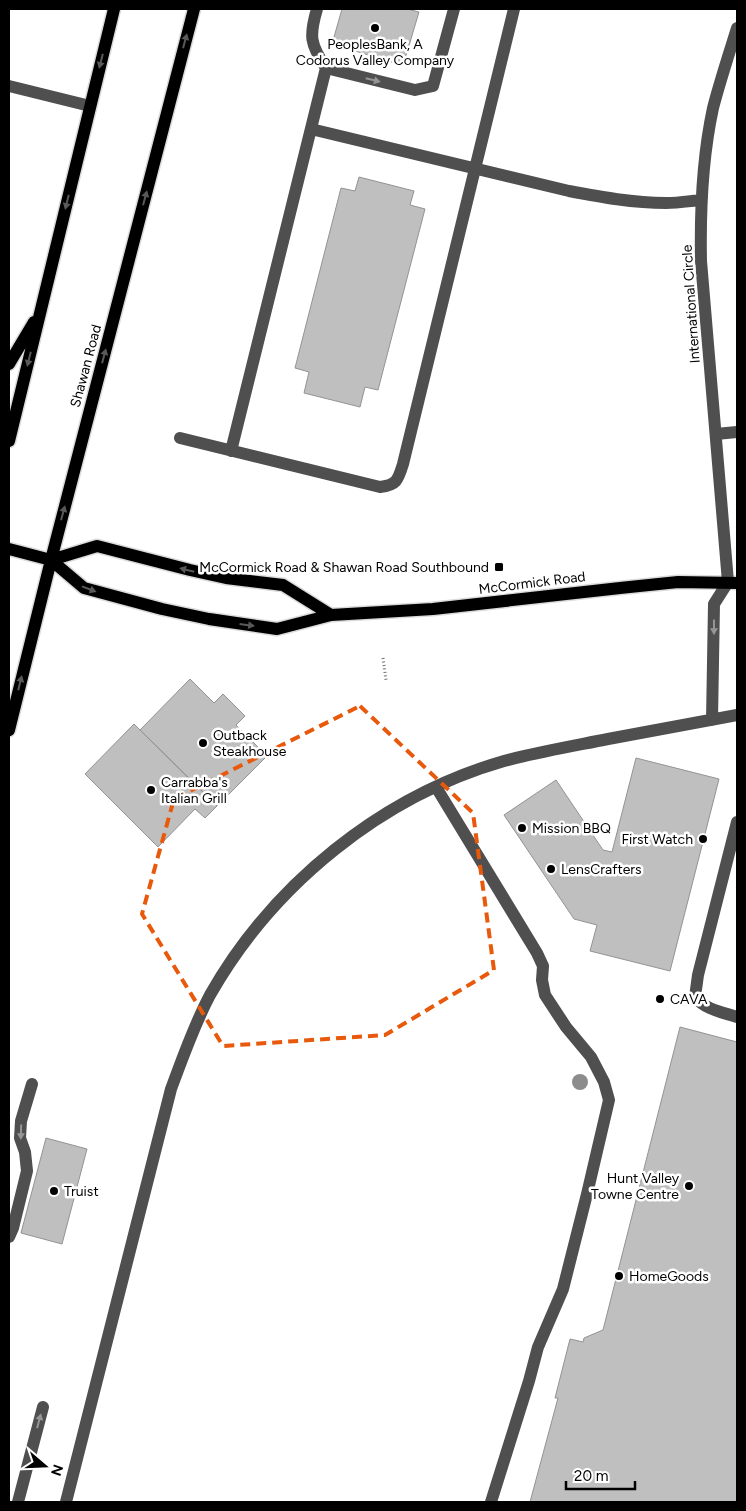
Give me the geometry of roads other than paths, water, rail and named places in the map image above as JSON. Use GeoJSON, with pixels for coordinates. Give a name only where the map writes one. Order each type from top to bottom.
{"type":"FeatureCollection","features":[{"type":"Feature","properties":{"kind":"main road"},"geometry":{"type":"LineString","coordinates":[[9,441],[114,9]]}},
{"type":"Feature","properties":{"kind":"main road","name":"Shawan Road"},"geometry":{"type":"LineString","coordinates":[[9,730],[51,560],[194,9]]}},
{"type":"Feature","properties":{"kind":"main road"},"geometry":{"type":"LineString","coordinates":[[9,364],[40,311]]}},
{"type":"Feature","properties":{"kind":"main road"},"geometry":{"type":"LineString","coordinates":[[51,560],[97,546],[217,576],[283,585],[331,615]]}},
{"type":"Feature","properties":{"kind":"main road","name":"McCormick Road"},"geometry":{"type":"LineString","coordinates":[[9,549],[51,560],[84,588],[162,609],[209,619],[277,628],[331,615],[433,609],[678,582],[734,585]]}},
{"type":"Feature","properties":{"kind":"street"},"geometry":{"type":"LineString","coordinates":[[317,9],[311,28],[313,44],[326,68],[415,90],[433,86],[454,9]]}},
{"type":"Feature","properties":{"kind":"street"},"geometry":{"type":"LineString","coordinates":[[180,438],[380,487],[389,486],[399,477],[514,9]]}},
{"type":"Feature","properties":{"kind":"street","name":"International Circle"},"geometry":{"type":"LineString","coordinates":[[734,585],[716,434],[701,261],[701,200],[703,171],[713,110],[737,28]]}},
{"type":"Feature","properties":{"kind":"street"},"geometry":{"type":"LineString","coordinates":[[231,451],[326,68]]}},
{"type":"Feature","properties":{"kind":"street"},"geometry":{"type":"LineString","coordinates":[[9,86],[90,106]]}},
{"type":"Feature","properties":{"kind":"street"},"geometry":{"type":"LineString","coordinates":[[311,129],[569,191],[606,198],[668,203],[701,200]]}},
{"type":"Feature","properties":{"kind":"street"},"geometry":{"type":"LineString","coordinates":[[716,434],[737,432]]}},
{"type":"Feature","properties":{"kind":"street"},"geometry":{"type":"LineString","coordinates":[[712,720],[714,604],[734,585]]}},
{"type":"Feature","properties":{"kind":"street"},"geometry":{"type":"LineString","coordinates":[[66,1502],[171,1088],[194,1028],[210,995],[245,942],[269,913],[327,856],[394,809],[436,787],[479,769],[534,754],[737,715]]}},
{"type":"Feature","properties":{"kind":"street"},"geometry":{"type":"LineString","coordinates":[[436,787],[537,953],[543,966],[542,980],[545,995],[566,1027],[591,1057],[604,1082],[609,1100],[563,1289],[538,1348],[490,1502]]}},
{"type":"Feature","properties":{"kind":"street"},"geometry":{"type":"LineString","coordinates":[[737,822],[698,975],[695,997],[701,1004],[709,1008],[737,1017]]}},
{"type":"Feature","properties":{"kind":"street"},"geometry":{"type":"LineString","coordinates":[[9,1237],[27,1171],[25,1152],[20,1138],[21,1121],[32,1084]]}},
{"type":"Feature","properties":{"kind":"street"},"geometry":{"type":"LineString","coordinates":[[18,1502],[43,1407]]}},
{"type":"Feature","properties":{"kind":"place","name":"PeoplesBank, A Codorus Valley Company"},"geometry":{"type":"Point","coordinates":[375,28]}},
{"type":"Feature","properties":{"kind":"place","name":"McCormick Road & Shawan Road Southbound"},"geometry":{"type":"Point","coordinates":[499,567]}},
{"type":"Feature","properties":{"kind":"place","name":"Outback Steakhouse"},"geometry":{"type":"Point","coordinates":[203,743]}},
{"type":"Feature","properties":{"kind":"place","name":"Carrabba's Italian Grill"},"geometry":{"type":"Point","coordinates":[151,790]}},
{"type":"Feature","properties":{"kind":"place","name":"Mission BBQ"},"geometry":{"type":"Point","coordinates":[522,828]}},
{"type":"Feature","properties":{"kind":"place","name":"First Watch"},"geometry":{"type":"Point","coordinates":[703,839]}},
{"type":"Feature","properties":{"kind":"place","name":"LensCrafters"},"geometry":{"type":"Point","coordinates":[551,869]}},
{"type":"Feature","properties":{"kind":"place","name":"CAVA"},"geometry":{"type":"Point","coordinates":[660,999]}},
{"type":"Feature","properties":{"kind":"place","name":"Hunt Valley Towne Centre"},"geometry":{"type":"Point","coordinates":[689,1186]}},
{"type":"Feature","properties":{"kind":"place","name":"Truist"},"geometry":{"type":"Point","coordinates":[54,1191]}},
{"type":"Feature","properties":{"kind":"place","name":"HomeGoods"},"geometry":{"type":"Point","coordinates":[619,1276]}}]}
